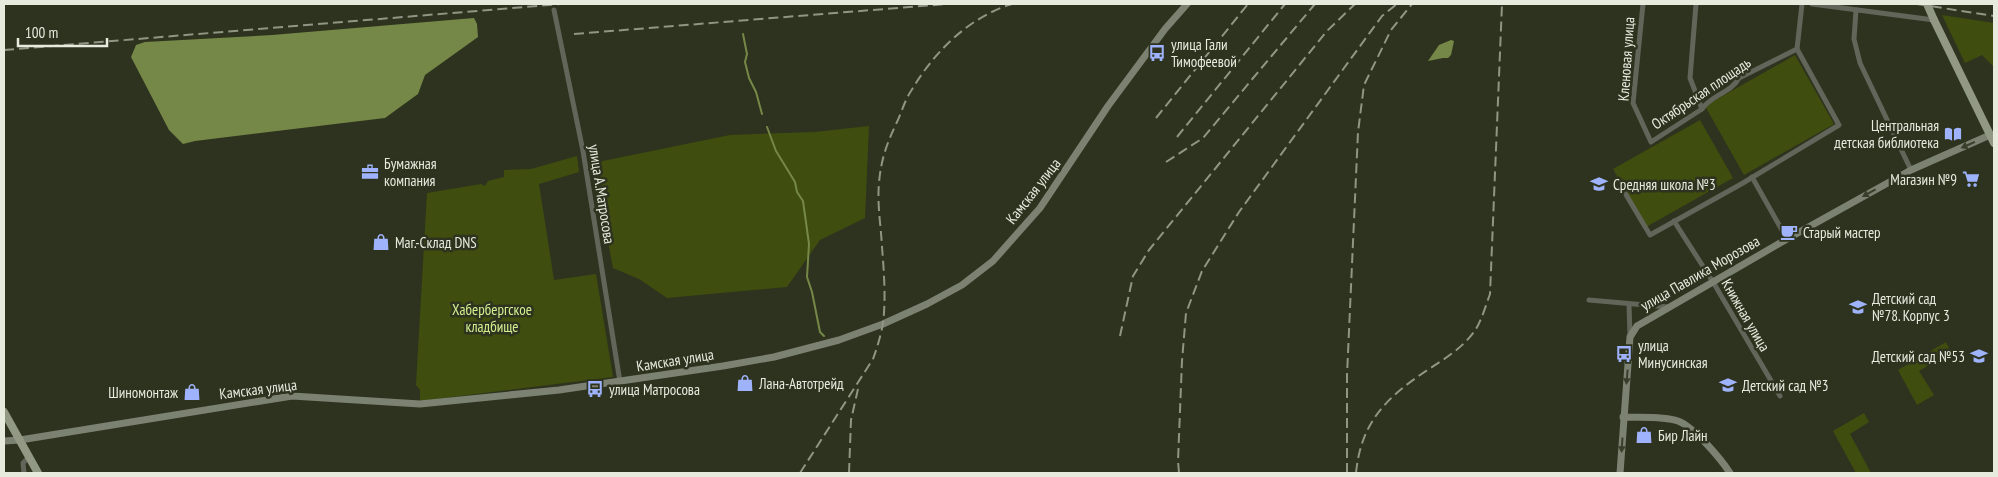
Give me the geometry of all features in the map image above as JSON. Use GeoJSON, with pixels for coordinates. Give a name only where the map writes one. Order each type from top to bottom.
{"type":"FeatureCollection","features":[{"type":"Feature","properties":{"kind":"main road","name":"Камская улица"},"geometry":{"type":"LineString","coordinates":[[4,441],[292,396],[420,404],[559,390],[766,358],[832,343],[890,321],[962,285],[993,261],[1040,208],[1108,106],[1187,4]]}},
{"type":"Feature","properties":{"kind":"main road"},"geometry":{"type":"LineString","coordinates":[[1927,4],[1994,143]]}},
{"type":"Feature","properties":{"kind":"main road","name":"улица Павлика Морозова"},"geometry":{"type":"LineString","coordinates":[[1630,337],[1637,326],[1787,239],[1911,170],[1990,135]]}},
{"type":"Feature","properties":{"kind":"main road"},"geometry":{"type":"LineString","coordinates":[[1620,473],[1630,337]]}},
{"type":"Feature","properties":{"kind":"main road"},"geometry":{"type":"LineString","coordinates":[[4,412],[38,473]]}},
{"type":"Feature","properties":{"kind":"main road"},"geometry":{"type":"LineString","coordinates":[[1623,417],[1670,420],[1682,423],[1718,456],[1730,473]]}},
{"type":"Feature","properties":{"kind":"street","name":"Кленовая улица"},"geometry":{"type":"LineString","coordinates":[[1643,4],[1633,103],[1651,142]]}},
{"type":"Feature","properties":{"kind":"street"},"geometry":{"type":"LineString","coordinates":[[1696,4],[1690,78],[1702,109]]}},
{"type":"Feature","properties":{"kind":"street"},"geometry":{"type":"LineString","coordinates":[[1625,193],[1650,235],[1752,178],[1839,125],[1797,49],[1802,4]]}},
{"type":"Feature","properties":{"kind":"street"},"geometry":{"type":"LineString","coordinates":[[1812,4],[1934,20]]}},
{"type":"Feature","properties":{"kind":"street","name":"улица А.Матросова"},"geometry":{"type":"LineString","coordinates":[[554,10],[583,152],[620,382]]}},
{"type":"Feature","properties":{"kind":"street"},"geometry":{"type":"LineString","coordinates":[[1856,10],[1854,39],[1860,63],[1911,170]]}},
{"type":"Feature","properties":{"kind":"street","name":"Октябрьская площадь"},"geometry":{"type":"LineString","coordinates":[[1651,142],[1702,109],[1706,103],[1735,86],[1740,78],[1797,49]]}},
{"type":"Feature","properties":{"kind":"street"},"geometry":{"type":"LineString","coordinates":[[1752,178],[1787,239]]}},
{"type":"Feature","properties":{"kind":"street","name":"Книжная улица"},"geometry":{"type":"LineString","coordinates":[[1674,221],[1713,282],[1780,396]]}},
{"type":"Feature","properties":{"kind":"street"},"geometry":{"type":"LineString","coordinates":[[1589,300],[1669,307]]}},
{"type":"Feature","properties":{"kind":"street"},"geometry":{"type":"LineString","coordinates":[[1629,304],[1630,337]]}},
{"type":"Feature","properties":{"kind":"street"},"geometry":{"type":"LineString","coordinates":[[24,473],[23,463],[29,457]]}},
{"type":"Feature","properties":{"kind":"green space"},"geometry":{"type":"Polygon","coordinates":[[[1942,15],[1994,23],[1994,67],[1982,55],[1965,63],[1942,15]]]}},
{"type":"Feature","properties":{"kind":"green space"},"geometry":{"type":"Polygon","coordinates":[[[1795,55],[1834,124],[1744,175],[1705,106],[1795,55]]]}},
{"type":"Feature","properties":{"kind":"green space"},"geometry":{"type":"Polygon","coordinates":[[[1700,120],[1733,178],[1646,227],[1613,169],[1700,120]]]}},
{"type":"Feature","properties":{"kind":"green space"},"geometry":{"type":"Polygon","coordinates":[[[869,126],[865,218],[820,240],[787,287],[667,298],[639,279],[613,268],[593,163],[730,135],[815,132],[869,126]]]}},
{"type":"Feature","properties":{"kind":"green space","name":"Хабербергское кладбище"},"geometry":{"type":"Polygon","coordinates":[[[577,156],[579,172],[539,184],[554,280],[596,274],[613,377],[420,401],[420,390],[416,385],[427,193],[481,184],[485,186],[488,181],[504,177],[504,170],[531,169],[577,156]]]}},
{"type":"Feature","properties":{"kind":"green space"},"geometry":{"type":"Polygon","coordinates":[[[1946,342],[1951,352],[1919,371],[1934,395],[1917,405],[1898,370],[1946,342]]]}},
{"type":"Feature","properties":{"kind":"green space"},"geometry":{"type":"Polygon","coordinates":[[[1864,413],[1869,422],[1850,434],[1871,473],[1856,473],[1833,431],[1864,413]]]}},
{"type":"Feature","properties":{"kind":"shaded area"},"geometry":{"type":"Polygon","coordinates":[[[474,18],[477,24],[478,37],[425,75],[418,94],[385,118],[183,144],[169,130],[131,57],[136,45],[145,42],[272,35],[474,18]]]}},
{"type":"Feature","properties":{"kind":"shaded area"},"geometry":{"type":"Polygon","coordinates":[[[1451,40],[1454,41],[1451,55],[1448,58],[1428,61],[1439,45],[1451,40]]]}},
{"type":"Feature","properties":{"kind":"waterway"},"geometry":{"type":"LineString","coordinates":[[743,34],[747,54],[745,62],[762,114]]}},
{"type":"Feature","properties":{"kind":"waterway"},"geometry":{"type":"LineString","coordinates":[[767,127],[776,151],[795,182],[797,192],[803,201],[809,244],[807,277],[820,332],[824,336]]}},
{"type":"Feature","properties":{"kind":"railway"},"geometry":{"type":"LineString","coordinates":[[4,50],[561,4]]}},
{"type":"Feature","properties":{"kind":"railway"},"geometry":{"type":"LineString","coordinates":[[574,34],[947,4]]}},
{"type":"Feature","properties":{"kind":"railway"},"geometry":{"type":"LineString","coordinates":[[800,473],[873,359],[879,341],[883,323],[885,295],[878,199],[880,174],[887,144],[905,102],[930,63],[954,38],[981,18],[1012,4]]}},
{"type":"Feature","properties":{"kind":"railway"},"geometry":{"type":"LineString","coordinates":[[1156,118],[1248,4]]}},
{"type":"Feature","properties":{"kind":"railway"},"geometry":{"type":"LineString","coordinates":[[1177,137],[1285,4]]}},
{"type":"Feature","properties":{"kind":"railway"},"geometry":{"type":"LineString","coordinates":[[1166,162],[1203,138],[1315,4]]}},
{"type":"Feature","properties":{"kind":"railway"},"geometry":{"type":"LineString","coordinates":[[1120,336],[1133,276],[1149,250],[1327,31],[1355,4]]}},
{"type":"Feature","properties":{"kind":"railway"},"geometry":{"type":"LineString","coordinates":[[1179,473],[1182,361],[1186,313],[1202,271],[1239,212],[1382,16],[1397,4]]}},
{"type":"Feature","properties":{"kind":"railway"},"geometry":{"type":"LineString","coordinates":[[1347,473],[1347,375],[1358,132],[1364,85],[1391,30],[1412,4]]}},
{"type":"Feature","properties":{"kind":"railway"},"geometry":{"type":"LineString","coordinates":[[1356,473],[1359,455],[1370,424],[1389,400],[1401,389],[1448,356],[1472,335],[1484,312],[1490,294],[1502,4]]}},
{"type":"Feature","properties":{"kind":"railway"},"geometry":{"type":"LineString","coordinates":[[1917,4],[1994,16]]}},
{"type":"Feature","properties":{"kind":"railway"},"geometry":{"type":"LineString","coordinates":[[849,473],[851,420],[858,389]]}},
{"type":"Feature","properties":{"kind":"place","name":"улица Гали Тимофеевой"},"geometry":{"type":"Point","coordinates":[1157,53]}},
{"type":"Feature","properties":{"kind":"place","name":"Центральная детская библиотека"},"geometry":{"type":"Point","coordinates":[1953,134]}},
{"type":"Feature","properties":{"kind":"place","name":"Бумажная компания"},"geometry":{"type":"Point","coordinates":[370,172]}},
{"type":"Feature","properties":{"kind":"place","name":"Магазин №9"},"geometry":{"type":"Point","coordinates":[1971,179]}},
{"type":"Feature","properties":{"kind":"place","name":"Средняя школа №3"},"geometry":{"type":"Point","coordinates":[1599,184]}},
{"type":"Feature","properties":{"kind":"place","name":"Старый мастер"},"geometry":{"type":"Point","coordinates":[1789,232]}},
{"type":"Feature","properties":{"kind":"place","name":"Маг.-Склад DNS"},"geometry":{"type":"Point","coordinates":[381,242]}},
{"type":"Feature","properties":{"kind":"place","name":"Детский сад №78. Корпус 3"},"geometry":{"type":"Point","coordinates":[1858,307]}},
{"type":"Feature","properties":{"kind":"place","name":"улица Минусинская"},"geometry":{"type":"Point","coordinates":[1624,354]}},
{"type":"Feature","properties":{"kind":"place","name":"Детский сад №53"},"geometry":{"type":"Point","coordinates":[1979,356]}},
{"type":"Feature","properties":{"kind":"place","name":"Лана-Автотрейд"},"geometry":{"type":"Point","coordinates":[745,383]}},
{"type":"Feature","properties":{"kind":"place","name":"Детский сад №3"},"geometry":{"type":"Point","coordinates":[1728,385]}},
{"type":"Feature","properties":{"kind":"place","name":"улица Матросова"},"geometry":{"type":"Point","coordinates":[595,389]}},
{"type":"Feature","properties":{"kind":"place","name":"Шиномонтаж"},"geometry":{"type":"Point","coordinates":[192,392]}},
{"type":"Feature","properties":{"kind":"place","name":"Бир Лайн"},"geometry":{"type":"Point","coordinates":[1644,435]}}]}
